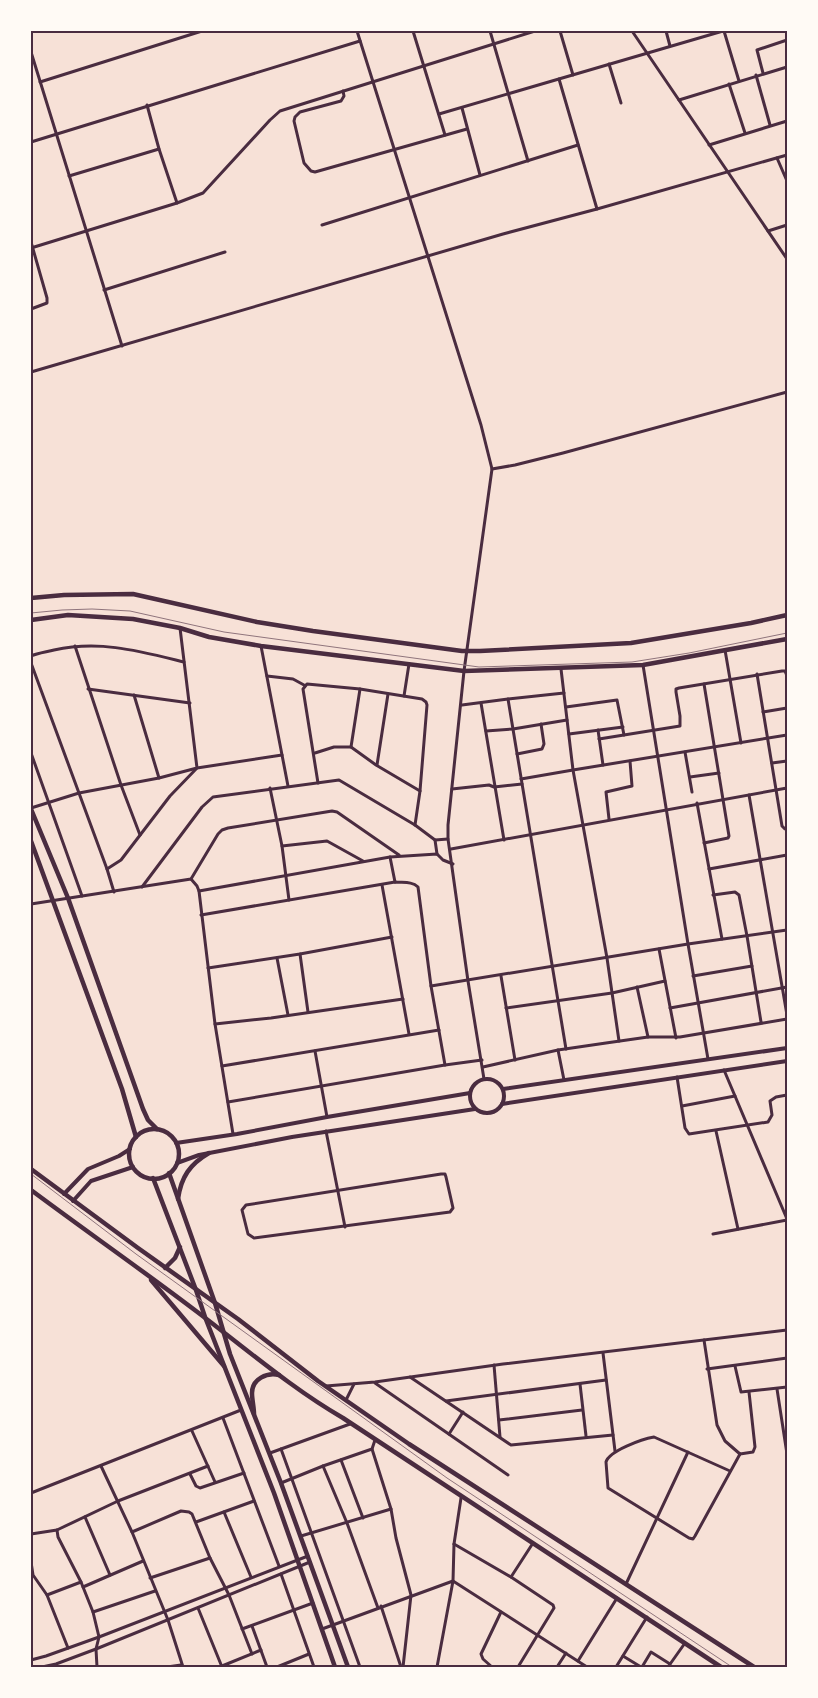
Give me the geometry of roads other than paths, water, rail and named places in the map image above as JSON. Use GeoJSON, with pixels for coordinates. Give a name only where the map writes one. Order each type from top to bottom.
{"type":"FeatureCollection","features":[{"type":"Feature","properties":{"kind":"main road"},"geometry":{"type":"LineString","coordinates":[[31,598],[64,595],[133,594],[257,622],[314,632],[467,651],[631,643],[752,623],[787,615]]}},
{"type":"Feature","properties":{"kind":"main road"},"geometry":{"type":"LineString","coordinates":[[31,620],[68,614],[132,619],[180,628],[209,637],[261,646],[464,671],[643,666],[787,638]]}},
{"type":"Feature","properties":{"kind":"main road"},"geometry":{"type":"LineString","coordinates":[[31,809],[68,898],[143,1109],[148,1120],[157,1129],[166,1132],[176,1142],[179,1151],[177,1163],[169,1174],[153,1178],[140,1174],[134,1167],[130,1156],[130,1149],[136,1137],[145,1131],[157,1129]]}},
{"type":"Feature","properties":{"kind":"main road"},"geometry":{"type":"LineString","coordinates":[[31,841],[122,1089],[136,1137]]}},
{"type":"Feature","properties":{"kind":"main road"},"geometry":{"type":"LineString","coordinates":[[178,1200],[182,1183],[190,1167],[210,1153]]}},
{"type":"Feature","properties":{"kind":"main road"},"geometry":{"type":"LineString","coordinates":[[31,1169],[408,1444],[754,1667]]}},
{"type":"Feature","properties":{"kind":"main road"},"geometry":{"type":"LineString","coordinates":[[169,1174],[215,1303],[228,1347],[281,1483],[348,1667]]}},
{"type":"Feature","properties":{"kind":"main road"},"geometry":{"type":"LineString","coordinates":[[153,1178],[205,1318],[274,1493],[335,1667]]}},
{"type":"Feature","properties":{"kind":"main road"},"geometry":{"type":"LineString","coordinates":[[31,1190],[146,1273],[320,1405],[721,1667]]}},
{"type":"Feature","properties":{"kind":"main road"},"geometry":{"type":"LineString","coordinates":[[165,1268],[175,1258],[180,1248]]}},
{"type":"Feature","properties":{"kind":"main road"},"geometry":{"type":"LineString","coordinates":[[146,1273],[224,1366]]}},
{"type":"Feature","properties":{"kind":"main road"},"geometry":{"type":"LineString","coordinates":[[254,1414],[252,1391],[256,1382],[268,1374],[281,1376]]}},
{"type":"Feature","properties":{"kind":"street"},"geometry":{"type":"LineString","coordinates":[[40,82],[202,31]]}},
{"type":"Feature","properties":{"kind":"street"},"geometry":{"type":"LineString","coordinates":[[357,31],[481,425],[492,469],[464,671],[462,705],[448,825],[448,839],[451,849],[468,981],[484,1079]]}},
{"type":"Feature","properties":{"kind":"street"},"geometry":{"type":"LineString","coordinates":[[413,31],[445,135]]}},
{"type":"Feature","properties":{"kind":"street"},"geometry":{"type":"LineString","coordinates":[[490,31],[528,161]]}},
{"type":"Feature","properties":{"kind":"street"},"geometry":{"type":"LineString","coordinates":[[32,248],[177,203],[203,193],[275,114],[280,111],[535,31]]}},
{"type":"Feature","properties":{"kind":"street"},"geometry":{"type":"LineString","coordinates":[[560,31],[573,75]]}},
{"type":"Feature","properties":{"kind":"street"},"geometry":{"type":"LineString","coordinates":[[632,31],[786,257]]}},
{"type":"Feature","properties":{"kind":"street"},"geometry":{"type":"LineString","coordinates":[[666,31],[670,46]]}},
{"type":"Feature","properties":{"kind":"street"},"geometry":{"type":"LineString","coordinates":[[439,114],[723,31],[739,81]]}},
{"type":"Feature","properties":{"kind":"street"},"geometry":{"type":"LineString","coordinates":[[763,73],[757,50],[787,40]]}},
{"type":"Feature","properties":{"kind":"street"},"geometry":{"type":"LineString","coordinates":[[31,142],[360,41]]}},
{"type":"Feature","properties":{"kind":"street"},"geometry":{"type":"LineString","coordinates":[[31,52],[122,346]]}},
{"type":"Feature","properties":{"kind":"street"},"geometry":{"type":"LineString","coordinates":[[609,64],[621,103]]}},
{"type":"Feature","properties":{"kind":"street"},"geometry":{"type":"LineString","coordinates":[[679,100],[787,67]]}},
{"type":"Feature","properties":{"kind":"street"},"geometry":{"type":"LineString","coordinates":[[756,76],[770,125]]}},
{"type":"Feature","properties":{"kind":"street"},"geometry":{"type":"LineString","coordinates":[[559,79],[598,209]]}},
{"type":"Feature","properties":{"kind":"street"},"geometry":{"type":"LineString","coordinates":[[730,84],[745,133]]}},
{"type":"Feature","properties":{"kind":"street"},"geometry":{"type":"LineString","coordinates":[[343,91],[344,96],[341,101],[300,112],[295,116],[294,121],[304,163],[308,169],[315,172],[467,128]]}},
{"type":"Feature","properties":{"kind":"street"},"geometry":{"type":"LineString","coordinates":[[147,106],[177,203]]}},
{"type":"Feature","properties":{"kind":"street"},"geometry":{"type":"LineString","coordinates":[[462,108],[480,175]]}},
{"type":"Feature","properties":{"kind":"street"},"geometry":{"type":"LineString","coordinates":[[709,145],[787,121]]}},
{"type":"Feature","properties":{"kind":"street"},"geometry":{"type":"LineString","coordinates":[[322,225],[578,145]]}},
{"type":"Feature","properties":{"kind":"street"},"geometry":{"type":"LineString","coordinates":[[69,176],[159,149]]}},
{"type":"Feature","properties":{"kind":"street"},"geometry":{"type":"LineString","coordinates":[[31,372],[503,234],[787,155]]}},
{"type":"Feature","properties":{"kind":"street"},"geometry":{"type":"LineString","coordinates":[[777,158],[787,181]]}},
{"type":"Feature","properties":{"kind":"street"},"geometry":{"type":"LineString","coordinates":[[768,231],[787,225]]}},
{"type":"Feature","properties":{"kind":"street"},"geometry":{"type":"LineString","coordinates":[[31,242],[47,298],[47,303],[31,309]]}},
{"type":"Feature","properties":{"kind":"street"},"geometry":{"type":"LineString","coordinates":[[104,290],[225,252]]}},
{"type":"Feature","properties":{"kind":"street"},"geometry":{"type":"LineString","coordinates":[[492,469],[562,454],[787,392]]}},
{"type":"Feature","properties":{"kind":"street"},"geometry":{"type":"LineString","coordinates":[[180,628],[197,768]]}},
{"type":"Feature","properties":{"kind":"street"},"geometry":{"type":"LineString","coordinates":[[31,656],[75,646],[98,645],[130,649],[184,662]]}},
{"type":"Feature","properties":{"kind":"street"},"geometry":{"type":"LineString","coordinates":[[75,646],[121,785],[140,835]]}},
{"type":"Feature","properties":{"kind":"street"},"geometry":{"type":"LineString","coordinates":[[261,646],[288,786]]}},
{"type":"Feature","properties":{"kind":"street"},"geometry":{"type":"LineString","coordinates":[[726,650],[741,743]]}},
{"type":"Feature","properties":{"kind":"street"},"geometry":{"type":"LineString","coordinates":[[31,663],[114,892]]}},
{"type":"Feature","properties":{"kind":"street"},"geometry":{"type":"LineString","coordinates":[[404,696],[409,664]]}},
{"type":"Feature","properties":{"kind":"street"},"geometry":{"type":"LineString","coordinates":[[643,666],[708,1059]]}},
{"type":"Feature","properties":{"kind":"street"},"geometry":{"type":"LineString","coordinates":[[562,669],[573,770],[607,958],[619,1041]]}},
{"type":"Feature","properties":{"kind":"street"},"geometry":{"type":"LineString","coordinates":[[599,739],[680,726],[676,689],[730,678],[782,671],[785,671],[787,676]]}},
{"type":"Feature","properties":{"kind":"street"},"geometry":{"type":"LineString","coordinates":[[757,674],[782,826],[787,829]]}},
{"type":"Feature","properties":{"kind":"street"},"geometry":{"type":"LineString","coordinates":[[267,676],[293,679],[304,686]]}},
{"type":"Feature","properties":{"kind":"street"},"geometry":{"type":"LineString","coordinates":[[304,686],[307,684],[360,689],[422,699],[426,702],[420,791],[415,825]]}},
{"type":"Feature","properties":{"kind":"street"},"geometry":{"type":"LineString","coordinates":[[704,684],[729,837],[704,843]]}},
{"type":"Feature","properties":{"kind":"street"},"geometry":{"type":"LineString","coordinates":[[304,686],[318,783]]}},
{"type":"Feature","properties":{"kind":"street"},"geometry":{"type":"LineString","coordinates":[[88,689],[190,703]]}},
{"type":"Feature","properties":{"kind":"street"},"geometry":{"type":"LineString","coordinates":[[351,747],[360,689]]}},
{"type":"Feature","properties":{"kind":"street"},"geometry":{"type":"LineString","coordinates":[[462,705],[564,693]]}},
{"type":"Feature","properties":{"kind":"street"},"geometry":{"type":"LineString","coordinates":[[376,765],[388,694]]}},
{"type":"Feature","properties":{"kind":"street"},"geometry":{"type":"LineString","coordinates":[[134,695],[159,778]]}},
{"type":"Feature","properties":{"kind":"street"},"geometry":{"type":"LineString","coordinates":[[508,699],[554,967],[566,1049]]}},
{"type":"Feature","properties":{"kind":"street"},"geometry":{"type":"LineString","coordinates":[[566,707],[616,700],[619,703],[624,735]]}},
{"type":"Feature","properties":{"kind":"street"},"geometry":{"type":"LineString","coordinates":[[481,703],[504,840]]}},
{"type":"Feature","properties":{"kind":"street"},"geometry":{"type":"LineString","coordinates":[[763,712],[787,708]]}},
{"type":"Feature","properties":{"kind":"street"},"geometry":{"type":"LineString","coordinates":[[486,731],[513,729],[567,720]]}},
{"type":"Feature","properties":{"kind":"street"},"geometry":{"type":"LineString","coordinates":[[517,754],[542,749],[544,744],[541,724]]}},
{"type":"Feature","properties":{"kind":"street"},"geometry":{"type":"LineString","coordinates":[[569,734],[622,727]]}},
{"type":"Feature","properties":{"kind":"street"},"geometry":{"type":"LineString","coordinates":[[598,730],[603,765]]}},
{"type":"Feature","properties":{"kind":"street"},"geometry":{"type":"LineString","coordinates":[[521,780],[787,735]]}},
{"type":"Feature","properties":{"kind":"street"},"geometry":{"type":"LineString","coordinates":[[315,753],[334,747],[351,747],[376,765],[420,791]]}},
{"type":"Feature","properties":{"kind":"street"},"geometry":{"type":"LineString","coordinates":[[685,752],[692,792]]}},
{"type":"Feature","properties":{"kind":"street"},"geometry":{"type":"LineString","coordinates":[[31,753],[82,896]]}},
{"type":"Feature","properties":{"kind":"street"},"geometry":{"type":"LineString","coordinates":[[31,809],[79,792],[159,778],[197,768],[282,754]]}},
{"type":"Feature","properties":{"kind":"street"},"geometry":{"type":"LineString","coordinates":[[772,763],[787,760]]}},
{"type":"Feature","properties":{"kind":"street"},"geometry":{"type":"LineString","coordinates":[[609,820],[606,792],[632,786],[630,761]]}},
{"type":"Feature","properties":{"kind":"street"},"geometry":{"type":"LineString","coordinates":[[107,869],[121,860],[170,796],[197,768]]}},
{"type":"Feature","properties":{"kind":"street"},"geometry":{"type":"LineString","coordinates":[[690,777],[719,773]]}},
{"type":"Feature","properties":{"kind":"street"},"geometry":{"type":"LineString","coordinates":[[142,887],[207,801],[213,797],[270,788],[339,780],[415,825],[435,840],[448,839]]}},
{"type":"Feature","properties":{"kind":"street"},"geometry":{"type":"LineString","coordinates":[[452,789],[522,784]]}},
{"type":"Feature","properties":{"kind":"street"},"geometry":{"type":"LineString","coordinates":[[270,788],[282,846],[289,900]]}},
{"type":"Feature","properties":{"kind":"street"},"geometry":{"type":"LineString","coordinates":[[451,849],[787,788]]}},
{"type":"Feature","properties":{"kind":"street"},"geometry":{"type":"LineString","coordinates":[[749,795],[787,1015]]}},
{"type":"Feature","properties":{"kind":"street"},"geometry":{"type":"LineString","coordinates":[[697,804],[722,939]]}},
{"type":"Feature","properties":{"kind":"street"},"geometry":{"type":"LineString","coordinates":[[31,904],[191,879],[222,830],[325,811],[337,812],[399,856]]}},
{"type":"Feature","properties":{"kind":"street"},"geometry":{"type":"LineString","coordinates":[[435,840],[437,854],[443,860],[453,864]]}},
{"type":"Feature","properties":{"kind":"street"},"geometry":{"type":"LineString","coordinates":[[282,846],[327,841],[364,862]]}},
{"type":"Feature","properties":{"kind":"street"},"geometry":{"type":"LineString","coordinates":[[199,891],[390,857],[437,854]]}},
{"type":"Feature","properties":{"kind":"street"},"geometry":{"type":"LineString","coordinates":[[708,869],[760,858],[787,855]]}},
{"type":"Feature","properties":{"kind":"street"},"geometry":{"type":"LineString","coordinates":[[390,857],[395,882]]}},
{"type":"Feature","properties":{"kind":"street"},"geometry":{"type":"LineString","coordinates":[[191,879],[199,891],[215,1024],[233,1134]]}},
{"type":"Feature","properties":{"kind":"street"},"geometry":{"type":"LineString","coordinates":[[201,914],[395,882],[413,883],[418,887],[431,986],[445,1065]]}},
{"type":"Feature","properties":{"kind":"street"},"geometry":{"type":"LineString","coordinates":[[382,885],[409,1034]]}},
{"type":"Feature","properties":{"kind":"street"},"geometry":{"type":"LineString","coordinates":[[713,895],[737,893],[747,936],[761,1022]]}},
{"type":"Feature","properties":{"kind":"street"},"geometry":{"type":"LineString","coordinates":[[431,986],[688,944],[787,930]]}},
{"type":"Feature","properties":{"kind":"street"},"geometry":{"type":"LineString","coordinates":[[208,968],[277,958],[392,937]]}},
{"type":"Feature","properties":{"kind":"street"},"geometry":{"type":"LineString","coordinates":[[659,949],[676,1038]]}},
{"type":"Feature","properties":{"kind":"street"},"geometry":{"type":"LineString","coordinates":[[300,954],[308,1012]]}},
{"type":"Feature","properties":{"kind":"street"},"geometry":{"type":"LineString","coordinates":[[277,958],[288,1015]]}},
{"type":"Feature","properties":{"kind":"street"},"geometry":{"type":"LineString","coordinates":[[694,976],[752,966]]}},
{"type":"Feature","properties":{"kind":"street"},"geometry":{"type":"LineString","coordinates":[[501,976],[515,1060]]}},
{"type":"Feature","properties":{"kind":"street"},"geometry":{"type":"LineString","coordinates":[[506,1008],[612,993],[665,981]]}},
{"type":"Feature","properties":{"kind":"street"},"geometry":{"type":"LineString","coordinates":[[670,1008],[787,987]]}},
{"type":"Feature","properties":{"kind":"street"},"geometry":{"type":"LineString","coordinates":[[637,988],[648,1037]]}},
{"type":"Feature","properties":{"kind":"street"},"geometry":{"type":"LineString","coordinates":[[215,1024],[403,999]]}},
{"type":"Feature","properties":{"kind":"street"},"geometry":{"type":"LineString","coordinates":[[483,1066],[558,1050],[648,1037],[676,1038],[787,1019]]}},
{"type":"Feature","properties":{"kind":"street"},"geometry":{"type":"LineString","coordinates":[[222,1066],[439,1030]]}},
{"type":"Feature","properties":{"kind":"street"},"geometry":{"type":"LineString","coordinates":[[503,1089],[787,1048]]}},
{"type":"Feature","properties":{"kind":"street"},"geometry":{"type":"LineString","coordinates":[[558,1050],[564,1080]]}},
{"type":"Feature","properties":{"kind":"street"},"geometry":{"type":"LineString","coordinates":[[315,1051],[327,1117]]}},
{"type":"Feature","properties":{"kind":"street"},"geometry":{"type":"LineString","coordinates":[[228,1102],[482,1060]]}},
{"type":"Feature","properties":{"kind":"street"},"geometry":{"type":"LineString","coordinates":[[502,1104],[787,1061]]}},
{"type":"Feature","properties":{"kind":"street"},"geometry":{"type":"LineString","coordinates":[[713,1234],[787,1220],[724,1070]]}},
{"type":"Feature","properties":{"kind":"street"},"geometry":{"type":"LineString","coordinates":[[677,1077],[685,1128],[689,1134],[768,1122],[772,1115],[770,1100],[787,1095]]}},
{"type":"Feature","properties":{"kind":"street"},"geometry":{"type":"LineString","coordinates":[[484,1079],[495,1081],[503,1089],[502,1104],[495,1111],[487,1113],[472,1104],[470,1093],[475,1083],[484,1079]]}},
{"type":"Feature","properties":{"kind":"street"},"geometry":{"type":"LineString","coordinates":[[176,1142],[470,1093]]}},
{"type":"Feature","properties":{"kind":"street"},"geometry":{"type":"LineString","coordinates":[[682,1106],[735,1096]]}},
{"type":"Feature","properties":{"kind":"street"},"geometry":{"type":"LineString","coordinates":[[177,1163],[210,1153],[326,1131],[476,1108]]}},
{"type":"Feature","properties":{"kind":"street"},"geometry":{"type":"LineString","coordinates":[[326,1131],[345,1227]]}},
{"type":"Feature","properties":{"kind":"street"},"geometry":{"type":"LineString","coordinates":[[716,1131],[738,1229]]}},
{"type":"Feature","properties":{"kind":"street"},"geometry":{"type":"LineString","coordinates":[[64,1194],[88,1168],[119,1156],[130,1149]]}},
{"type":"Feature","properties":{"kind":"street"},"geometry":{"type":"LineString","coordinates":[[73,1201],[91,1181],[134,1167]]}},
{"type":"Feature","properties":{"kind":"street"},"geometry":{"type":"LineString","coordinates":[[445,1174],[453,1208],[450,1212],[345,1227],[254,1238],[248,1234],[242,1210],[246,1205],[339,1190],[445,1174]]}},
{"type":"Feature","properties":{"kind":"street"},"geometry":{"type":"LineString","coordinates":[[326,1386],[375,1382],[494,1365],[787,1330]]}},
{"type":"Feature","properties":{"kind":"street"},"geometry":{"type":"LineString","coordinates":[[704,1340],[717,1426],[725,1440],[740,1454]]}},
{"type":"Feature","properties":{"kind":"street"},"geometry":{"type":"LineString","coordinates":[[603,1353],[615,1452]]}},
{"type":"Feature","properties":{"kind":"street"},"geometry":{"type":"LineString","coordinates":[[707,1368],[787,1358]]}},
{"type":"Feature","properties":{"kind":"street"},"geometry":{"type":"LineString","coordinates":[[494,1365],[500,1438]]}},
{"type":"Feature","properties":{"kind":"street"},"geometry":{"type":"LineString","coordinates":[[735,1366],[741,1392],[787,1387]]}},
{"type":"Feature","properties":{"kind":"street"},"geometry":{"type":"LineString","coordinates":[[410,1377],[500,1438],[514,1445],[586,1436],[613,1435]]}},
{"type":"Feature","properties":{"kind":"street"},"geometry":{"type":"LineString","coordinates":[[446,1401],[606,1380]]}},
{"type":"Feature","properties":{"kind":"street"},"geometry":{"type":"LineString","coordinates":[[375,1382],[508,1474]]}},
{"type":"Feature","properties":{"kind":"street"},"geometry":{"type":"LineString","coordinates":[[346,1400],[354,1384]]}},
{"type":"Feature","properties":{"kind":"street"},"geometry":{"type":"LineString","coordinates":[[580,1384],[586,1436]]}},
{"type":"Feature","properties":{"kind":"street"},"geometry":{"type":"LineString","coordinates":[[777,1389],[781,1425],[787,1454]]}},
{"type":"Feature","properties":{"kind":"street"},"geometry":{"type":"LineString","coordinates":[[740,1454],[753,1452],[755,1447],[749,1392]]}},
{"type":"Feature","properties":{"kind":"street"},"geometry":{"type":"LineString","coordinates":[[31,1493],[242,1410]]}},
{"type":"Feature","properties":{"kind":"street"},"geometry":{"type":"LineString","coordinates":[[499,1420],[582,1410]]}},
{"type":"Feature","properties":{"kind":"street"},"geometry":{"type":"LineString","coordinates":[[449,1434],[463,1412]]}},
{"type":"Feature","properties":{"kind":"street"},"geometry":{"type":"LineString","coordinates":[[223,1418],[280,1566]]}},
{"type":"Feature","properties":{"kind":"street"},"geometry":{"type":"LineString","coordinates":[[270,1454],[350,1424]]}},
{"type":"Feature","properties":{"kind":"street"},"geometry":{"type":"LineString","coordinates":[[781,1425],[787,1424]]}},
{"type":"Feature","properties":{"kind":"street"},"geometry":{"type":"LineString","coordinates":[[192,1431],[215,1482]]}},
{"type":"Feature","properties":{"kind":"street"},"geometry":{"type":"LineString","coordinates":[[730,1471],[654,1437],[615,1452],[606,1459],[608,1488],[693,1539],[740,1454]]}},
{"type":"Feature","properties":{"kind":"street"},"geometry":{"type":"LineString","coordinates":[[375,1440],[372,1449],[391,1509],[396,1538],[411,1595],[402,1667]]}},
{"type":"Feature","properties":{"kind":"street"},"geometry":{"type":"LineString","coordinates":[[281,1449],[360,1667]]}},
{"type":"Feature","properties":{"kind":"street"},"geometry":{"type":"LineString","coordinates":[[281,1483],[372,1449]]}},
{"type":"Feature","properties":{"kind":"street"},"geometry":{"type":"LineString","coordinates":[[626,1584],[688,1452]]}},
{"type":"Feature","properties":{"kind":"street"},"geometry":{"type":"LineString","coordinates":[[341,1460],[363,1518]]}},
{"type":"Feature","properties":{"kind":"street"},"geometry":{"type":"LineString","coordinates":[[101,1466],[132,1532],[168,1620],[182,1666],[167,1667]]}},
{"type":"Feature","properties":{"kind":"street"},"geometry":{"type":"LineString","coordinates":[[31,1534],[57,1530],[118,1501],[208,1466]]}},
{"type":"Feature","properties":{"kind":"street"},"geometry":{"type":"LineString","coordinates":[[323,1466],[402,1667]]}},
{"type":"Feature","properties":{"kind":"street"},"geometry":{"type":"LineString","coordinates":[[190,1474],[198,1488],[244,1472]]}},
{"type":"Feature","properties":{"kind":"street"},"geometry":{"type":"LineString","coordinates":[[437,1667],[453,1581],[454,1544],[461,1498]]}},
{"type":"Feature","properties":{"kind":"street"},"geometry":{"type":"LineString","coordinates":[[196,1522],[254,1501]]}},
{"type":"Feature","properties":{"kind":"street"},"geometry":{"type":"LineString","coordinates":[[300,1536],[391,1509]]}},
{"type":"Feature","properties":{"kind":"street"},"geometry":{"type":"LineString","coordinates":[[132,1532],[181,1512],[189,1512],[196,1522],[210,1558],[229,1595],[252,1654]]}},
{"type":"Feature","properties":{"kind":"street"},"geometry":{"type":"LineString","coordinates":[[224,1512],[251,1577]]}},
{"type":"Feature","properties":{"kind":"street"},"geometry":{"type":"LineString","coordinates":[[85,1517],[110,1576]]}},
{"type":"Feature","properties":{"kind":"street"},"geometry":{"type":"LineString","coordinates":[[57,1530],[58,1537],[81,1582],[93,1612],[99,1636],[96,1649],[97,1667]]}},
{"type":"Feature","properties":{"kind":"street"},"geometry":{"type":"LineString","coordinates":[[511,1577],[533,1543]]}},
{"type":"Feature","properties":{"kind":"street"},"geometry":{"type":"LineString","coordinates":[[454,1544],[511,1577],[553,1605],[554,1608],[518,1667]]}},
{"type":"Feature","properties":{"kind":"street"},"geometry":{"type":"LineString","coordinates":[[31,1660],[164,1612],[224,1587],[308,1556]]}},
{"type":"Feature","properties":{"kind":"street"},"geometry":{"type":"LineString","coordinates":[[150,1578],[210,1558]]}},
{"type":"Feature","properties":{"kind":"street"},"geometry":{"type":"LineString","coordinates":[[83,1587],[143,1561]]}},
{"type":"Feature","properties":{"kind":"street"},"geometry":{"type":"LineString","coordinates":[[31,1562],[32,1575],[47,1595],[68,1648]]}},
{"type":"Feature","properties":{"kind":"street"},"geometry":{"type":"LineString","coordinates":[[42,1667],[57,1666],[310,1562]]}},
{"type":"Feature","properties":{"kind":"street"},"geometry":{"type":"LineString","coordinates":[[281,1574],[314,1667]]}},
{"type":"Feature","properties":{"kind":"street"},"geometry":{"type":"LineString","coordinates":[[322,1629],[453,1581]]}},
{"type":"Feature","properties":{"kind":"street"},"geometry":{"type":"LineString","coordinates":[[453,1581],[586,1667]]}},
{"type":"Feature","properties":{"kind":"street"},"geometry":{"type":"LineString","coordinates":[[47,1595],[81,1582]]}},
{"type":"Feature","properties":{"kind":"street"},"geometry":{"type":"LineString","coordinates":[[93,1612],[155,1591]]}},
{"type":"Feature","properties":{"kind":"street"},"geometry":{"type":"LineString","coordinates":[[578,1661],[617,1598]]}},
{"type":"Feature","properties":{"kind":"street"},"geometry":{"type":"LineString","coordinates":[[242,1629],[314,1603]]}},
{"type":"Feature","properties":{"kind":"street"},"geometry":{"type":"LineString","coordinates":[[198,1608],[222,1666],[229,1665],[261,1650]]}},
{"type":"Feature","properties":{"kind":"street"},"geometry":{"type":"LineString","coordinates":[[492,1667],[483,1659],[481,1654],[501,1612]]}},
{"type":"Feature","properties":{"kind":"street"},"geometry":{"type":"LineString","coordinates":[[616,1667],[647,1617]]}},
{"type":"Feature","properties":{"kind":"street"},"geometry":{"type":"LineString","coordinates":[[252,1626],[267,1667]]}},
{"type":"Feature","properties":{"kind":"street"},"geometry":{"type":"LineString","coordinates":[[623,1656],[641,1667],[651,1652],[669,1665],[685,1643]]}},
{"type":"Feature","properties":{"kind":"street"},"geometry":{"type":"LineString","coordinates":[[557,1667],[566,1653]]}},
{"type":"Feature","properties":{"kind":"street"},"geometry":{"type":"LineString","coordinates":[[277,1667],[309,1654]]}},
{"type":"Feature","properties":{"kind":"tram line"},"geometry":{"type":"LineString","coordinates":[[31,613],[92,609],[130,611],[224,632],[479,667],[632,662],[689,653],[787,633]]}},
{"type":"Feature","properties":{"kind":"tram line"},"geometry":{"type":"LineString","coordinates":[[31,1174],[136,1254],[447,1478],[732,1667]]}}]}
